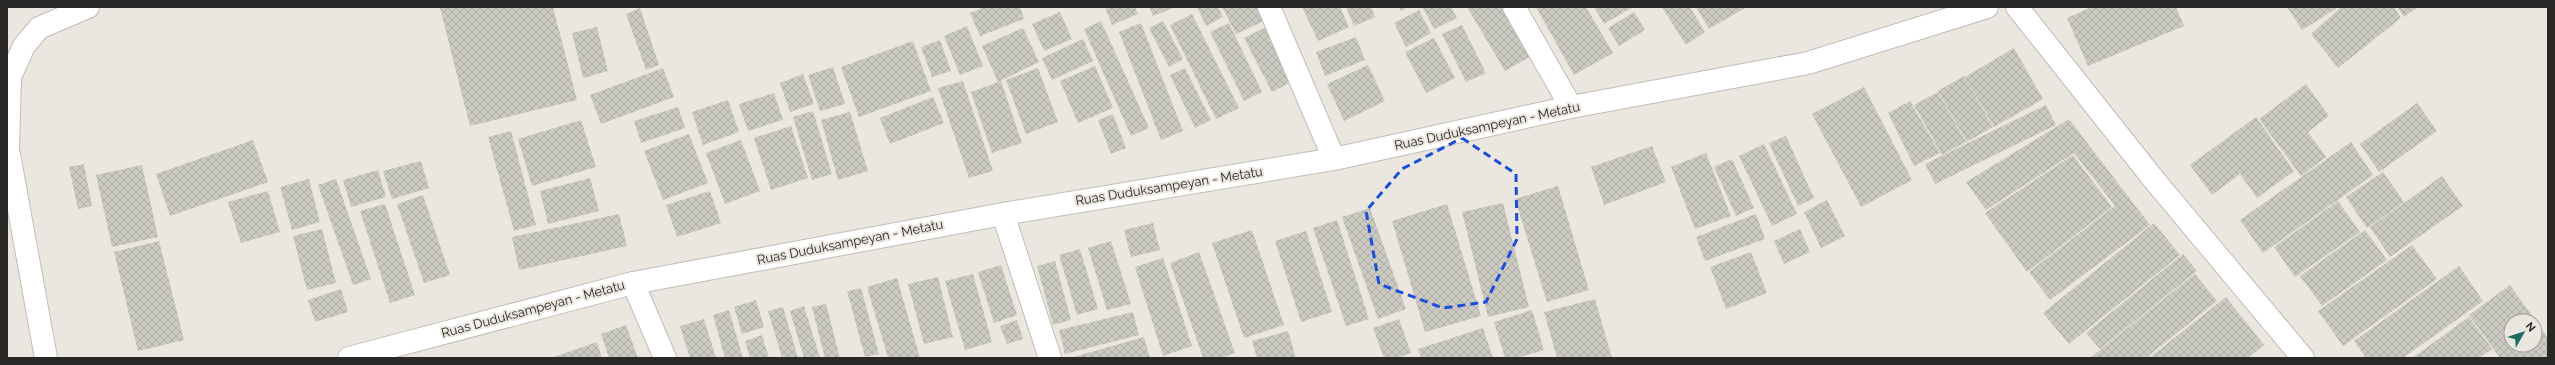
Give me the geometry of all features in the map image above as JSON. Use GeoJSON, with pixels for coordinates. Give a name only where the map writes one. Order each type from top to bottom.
{"type":"FeatureCollection","features":[{"type":"Feature","properties":{"kind":"main road"},"geometry":{"type":"LineString","coordinates":[[46,358],[8,149],[10,77],[24,46],[39,28],[88,7]]}},
{"type":"Feature","properties":{"kind":"main road"},"geometry":{"type":"LineString","coordinates":[[1269,7],[1334,159]]}},
{"type":"Feature","properties":{"kind":"main road"},"geometry":{"type":"LineString","coordinates":[[1514,7],[1571,107]]}},
{"type":"Feature","properties":{"kind":"main road","name":"Ruas Duduksampeyan - Metatu"},"geometry":{"type":"LineString","coordinates":[[349,358],[633,283],[1003,214],[1334,159],[1571,107],[1808,63],[1987,7]]}},
{"type":"Feature","properties":{"kind":"main road"},"geometry":{"type":"LineString","coordinates":[[2017,7],[2154,180],[2303,358]]}},
{"type":"Feature","properties":{"kind":"main road"},"geometry":{"type":"LineString","coordinates":[[1003,214],[1050,358]]}},
{"type":"Feature","properties":{"kind":"main road"},"geometry":{"type":"LineString","coordinates":[[633,283],[665,358]]}},
{"type":"Feature","properties":{"kind":"highlighted area"},"geometry":{"type":"Polygon","coordinates":[[[1462,138],[1516,174],[1517,239],[1486,302],[1443,308],[1379,284],[1366,211],[1402,169],[1462,138]]]}},
{"type":"Feature","properties":{"kind":"building"},"geometry":{"type":"Polygon","coordinates":[[[553,7],[577,100],[470,126],[440,8],[553,7]]]}},
{"type":"Feature","properties":{"kind":"building"},"geometry":{"type":"Polygon","coordinates":[[[985,7],[1020,7],[1024,19],[980,36],[970,13],[985,7]]]}},
{"type":"Feature","properties":{"kind":"building"},"geometry":{"type":"Polygon","coordinates":[[[1105,7],[1135,7],[1138,14],[1112,25],[1105,7]]]}},
{"type":"Feature","properties":{"kind":"building"},"geometry":{"type":"Polygon","coordinates":[[[1149,7],[1176,7],[1153,16],[1149,7]]]}},
{"type":"Feature","properties":{"kind":"building"},"geometry":{"type":"Polygon","coordinates":[[[1197,7],[1218,7],[1223,17],[1206,26],[1197,7]]]}},
{"type":"Feature","properties":{"kind":"building"},"geometry":{"type":"Polygon","coordinates":[[[1222,7],[1263,7],[1268,19],[1236,34],[1222,7]]]}},
{"type":"Feature","properties":{"kind":"building"},"geometry":{"type":"Polygon","coordinates":[[[1302,7],[1340,7],[1349,27],[1318,41],[1302,7]]]}},
{"type":"Feature","properties":{"kind":"building"},"geometry":{"type":"Polygon","coordinates":[[[1346,7],[1371,7],[1375,17],[1354,26],[1346,7]]]}},
{"type":"Feature","properties":{"kind":"building"},"geometry":{"type":"Polygon","coordinates":[[[1399,7],[1408,7],[1401,11],[1399,7]]]}},
{"type":"Feature","properties":{"kind":"building"},"geometry":{"type":"Polygon","coordinates":[[[1451,7],[1457,18],[1434,29],[1423,8],[1451,7]]]}},
{"type":"Feature","properties":{"kind":"building"},"geometry":{"type":"Polygon","coordinates":[[[1467,7],[1512,7],[1538,52],[1505,71],[1467,7]]]}},
{"type":"Feature","properties":{"kind":"building"},"geometry":{"type":"Polygon","coordinates":[[[1536,7],[1586,7],[1613,53],[1574,75],[1536,7]]]}},
{"type":"Feature","properties":{"kind":"building"},"geometry":{"type":"Polygon","coordinates":[[[1594,7],[1633,7],[1604,24],[1594,7]]]}},
{"type":"Feature","properties":{"kind":"building"},"geometry":{"type":"Polygon","coordinates":[[[1662,7],[1690,7],[1705,32],[1686,45],[1662,7]]]}},
{"type":"Feature","properties":{"kind":"building"},"geometry":{"type":"Polygon","coordinates":[[[1696,7],[1744,7],[1745,8],[1709,29],[1696,7]]]}},
{"type":"Feature","properties":{"kind":"building"},"geometry":{"type":"Polygon","coordinates":[[[2092,7],[2176,7],[2184,26],[2088,66],[2067,18],[2092,7]]]}},
{"type":"Feature","properties":{"kind":"building"},"geometry":{"type":"Polygon","coordinates":[[[2287,7],[2334,7],[2336,9],[2302,30],[2287,7]]]}},
{"type":"Feature","properties":{"kind":"building"},"geometry":{"type":"Polygon","coordinates":[[[2338,7],[2394,7],[2401,18],[2338,68],[2311,34],[2339,9],[2338,7]]]}},
{"type":"Feature","properties":{"kind":"building"},"geometry":{"type":"Polygon","coordinates":[[[2397,7],[2418,7],[2404,17],[2397,7]]]}},
{"type":"Feature","properties":{"kind":"building"},"geometry":{"type":"Polygon","coordinates":[[[640,8],[659,65],[646,70],[626,14],[640,8]]]}},
{"type":"Feature","properties":{"kind":"building"},"geometry":{"type":"Polygon","coordinates":[[[1419,10],[1431,33],[1406,47],[1394,23],[1419,10]]]}},
{"type":"Feature","properties":{"kind":"building"},"geometry":{"type":"Polygon","coordinates":[[[1060,12],[1072,39],[1044,51],[1032,24],[1060,12]]]}},
{"type":"Feature","properties":{"kind":"building"},"geometry":{"type":"Polygon","coordinates":[[[1634,12],[1645,30],[1619,46],[1608,28],[1634,12]]]}},
{"type":"Feature","properties":{"kind":"building"},"geometry":{"type":"Polygon","coordinates":[[[1192,14],[1239,108],[1216,119],[1170,25],[1192,14]]]}},
{"type":"Feature","properties":{"kind":"building"},"geometry":{"type":"Polygon","coordinates":[[[1101,21],[1149,128],[1131,136],[1084,29],[1101,21]]]}},
{"type":"Feature","properties":{"kind":"building"},"geometry":{"type":"Polygon","coordinates":[[[1163,21],[1183,59],[1169,67],[1149,28],[1163,21]]]}},
{"type":"Feature","properties":{"kind":"building"},"geometry":{"type":"Polygon","coordinates":[[[1141,23],[1183,131],[1161,140],[1119,32],[1141,23]]]}},
{"type":"Feature","properties":{"kind":"building"},"geometry":{"type":"Polygon","coordinates":[[[1229,23],[1262,92],[1244,101],[1210,32],[1229,23]]]}},
{"type":"Feature","properties":{"kind":"building"},"geometry":{"type":"Polygon","coordinates":[[[1462,25],[1486,73],[1466,82],[1442,34],[1462,25]]]}},
{"type":"Feature","properties":{"kind":"building"},"geometry":{"type":"Polygon","coordinates":[[[967,26],[983,66],[960,75],[944,36],[967,26]]]}},
{"type":"Feature","properties":{"kind":"building"},"geometry":{"type":"Polygon","coordinates":[[[597,27],[608,71],[583,78],[572,33],[597,27]]]}},
{"type":"Feature","properties":{"kind":"building"},"geometry":{"type":"Polygon","coordinates":[[[1266,27],[1293,81],[1272,92],[1244,38],[1266,27]]]}},
{"type":"Feature","properties":{"kind":"building"},"geometry":{"type":"Polygon","coordinates":[[[1023,28],[1039,62],[998,82],[982,46],[1023,28]]]}},
{"type":"Feature","properties":{"kind":"building"},"geometry":{"type":"Polygon","coordinates":[[[1356,37],[1365,60],[1325,76],[1316,52],[1356,37]]]}},
{"type":"Feature","properties":{"kind":"building"},"geometry":{"type":"Polygon","coordinates":[[[1434,38],[1455,78],[1426,93],[1405,52],[1434,38]]]}},
{"type":"Feature","properties":{"kind":"building"},"geometry":{"type":"Polygon","coordinates":[[[1083,39],[1093,61],[1052,80],[1042,58],[1083,39]]]}},
{"type":"Feature","properties":{"kind":"building"},"geometry":{"type":"Polygon","coordinates":[[[940,40],[951,71],[932,77],[921,47],[940,40]]]}},
{"type":"Feature","properties":{"kind":"building"},"geometry":{"type":"Polygon","coordinates":[[[913,41],[931,91],[859,117],[841,67],[913,41]]]}},
{"type":"Feature","properties":{"kind":"building"},"geometry":{"type":"Polygon","coordinates":[[[2014,48],[2043,99],[1994,127],[1965,77],[2014,48]]]}},
{"type":"Feature","properties":{"kind":"building"},"geometry":{"type":"Polygon","coordinates":[[[1368,65],[1385,101],[1344,121],[1327,84],[1368,65]]]}},
{"type":"Feature","properties":{"kind":"building"},"geometry":{"type":"Polygon","coordinates":[[[1095,66],[1113,108],[1078,123],[1060,81],[1095,66]]]}},
{"type":"Feature","properties":{"kind":"building"},"geometry":{"type":"Polygon","coordinates":[[[833,67],[845,104],[820,111],[808,75],[833,67]]]}},
{"type":"Feature","properties":{"kind":"building"},"geometry":{"type":"Polygon","coordinates":[[[663,68],[674,97],[601,124],[590,95],[663,68]]]}},
{"type":"Feature","properties":{"kind":"building"},"geometry":{"type":"Polygon","coordinates":[[[1038,68],[1058,122],[1026,134],[1006,80],[1038,68]]]}},
{"type":"Feature","properties":{"kind":"building"},"geometry":{"type":"Polygon","coordinates":[[[1185,68],[1211,120],[1195,128],[1170,75],[1185,68]]]}},
{"type":"Feature","properties":{"kind":"building"},"geometry":{"type":"Polygon","coordinates":[[[803,74],[814,104],[790,112],[780,83],[803,74]]]}},
{"type":"Feature","properties":{"kind":"building"},"geometry":{"type":"Polygon","coordinates":[[[1964,76],[1993,127],[1967,142],[1938,91],[1964,76]]]}},
{"type":"Feature","properties":{"kind":"building"},"geometry":{"type":"Polygon","coordinates":[[[963,81],[993,171],[969,178],[938,88],[963,81]]]}},
{"type":"Feature","properties":{"kind":"building"},"geometry":{"type":"Polygon","coordinates":[[[1001,81],[1022,143],[992,153],[971,92],[1001,81]]]}},
{"type":"Feature","properties":{"kind":"building"},"geometry":{"type":"Polygon","coordinates":[[[2306,84],[2329,116],[2308,132],[2326,157],[2301,176],[2259,119],[2306,84]]]}},
{"type":"Feature","properties":{"kind":"building"},"geometry":{"type":"Polygon","coordinates":[[[1864,87],[1912,180],[1861,207],[1812,114],[1864,87]]]}},
{"type":"Feature","properties":{"kind":"building"},"geometry":{"type":"Polygon","coordinates":[[[1938,92],[1966,142],[1942,155],[1914,105],[1938,92]]]}},
{"type":"Feature","properties":{"kind":"building"},"geometry":{"type":"Polygon","coordinates":[[[774,93],[783,120],[748,131],[739,104],[774,93]]]}},
{"type":"Feature","properties":{"kind":"building"},"geometry":{"type":"Polygon","coordinates":[[[933,97],[944,123],[890,144],[880,118],[933,97]]]}},
{"type":"Feature","properties":{"kind":"building"},"geometry":{"type":"Polygon","coordinates":[[[728,100],[739,132],[703,145],[692,112],[728,100]]]}},
{"type":"Feature","properties":{"kind":"building"},"geometry":{"type":"Polygon","coordinates":[[[1910,101],[1940,153],[1914,166],[1888,113],[1910,101]]]}},
{"type":"Feature","properties":{"kind":"building"},"geometry":{"type":"Polygon","coordinates":[[[2417,103],[2437,131],[2379,172],[2360,144],[2417,103]]]}},
{"type":"Feature","properties":{"kind":"building"},"geometry":{"type":"Polygon","coordinates":[[[2046,105],[2056,125],[1935,184],[1925,164],[2046,105]]]}},
{"type":"Feature","properties":{"kind":"building"},"geometry":{"type":"Polygon","coordinates":[[[678,107],[685,128],[641,143],[634,121],[678,107]]]}},
{"type":"Feature","properties":{"kind":"building"},"geometry":{"type":"Polygon","coordinates":[[[813,111],[832,174],[812,180],[793,117],[813,111]]]}},
{"type":"Feature","properties":{"kind":"building"},"geometry":{"type":"Polygon","coordinates":[[[850,112],[868,171],[838,180],[821,120],[850,112]]]}},
{"type":"Feature","properties":{"kind":"building"},"geometry":{"type":"Polygon","coordinates":[[[1113,114],[1126,148],[1111,154],[1098,120],[1113,114]]]}},
{"type":"Feature","properties":{"kind":"building"},"geometry":{"type":"Polygon","coordinates":[[[2256,117],[2294,171],[2257,198],[2240,174],[2212,195],[2190,165],[2256,117]]]}},
{"type":"Feature","properties":{"kind":"building"},"geometry":{"type":"Polygon","coordinates":[[[2069,119],[2150,225],[2050,300],[2029,272],[2115,206],[2074,153],[1986,210],[1966,182],[2069,119]]]}},
{"type":"Feature","properties":{"kind":"building"},"geometry":{"type":"Polygon","coordinates":[[[581,120],[596,167],[532,186],[518,139],[581,120]]]}},
{"type":"Feature","properties":{"kind":"building"},"geometry":{"type":"Polygon","coordinates":[[[791,126],[808,178],[771,190],[754,138],[791,126]]]}},
{"type":"Feature","properties":{"kind":"building"},"geometry":{"type":"Polygon","coordinates":[[[511,131],[536,225],[514,231],[488,137],[511,131]]]}},
{"type":"Feature","properties":{"kind":"building"},"geometry":{"type":"Polygon","coordinates":[[[689,134],[708,183],[663,200],[644,151],[689,134]]]}},
{"type":"Feature","properties":{"kind":"building"},"geometry":{"type":"Polygon","coordinates":[[[1786,136],[1814,198],[1798,206],[1769,143],[1786,136]]]}},
{"type":"Feature","properties":{"kind":"building"},"geometry":{"type":"Polygon","coordinates":[[[253,140],[268,182],[170,216],[156,174],[253,140]]]}},
{"type":"Feature","properties":{"kind":"building"},"geometry":{"type":"Polygon","coordinates":[[[741,140],[760,191],[725,204],[706,153],[741,140]]]}},
{"type":"Feature","properties":{"kind":"building"},"geometry":{"type":"Polygon","coordinates":[[[2351,142],[2373,175],[2263,253],[2240,220],[2351,142]]]}},
{"type":"Feature","properties":{"kind":"building"},"geometry":{"type":"Polygon","coordinates":[[[1764,144],[1797,214],[1772,226],[1739,156],[1764,144]]]}},
{"type":"Feature","properties":{"kind":"building"},"geometry":{"type":"Polygon","coordinates":[[[1652,146],[1666,182],[1604,205],[1591,167],[1652,146]]]}},
{"type":"Feature","properties":{"kind":"building"},"geometry":{"type":"Polygon","coordinates":[[[1706,153],[1731,216],[1695,229],[1671,167],[1706,153]]]}},
{"type":"Feature","properties":{"kind":"building"},"geometry":{"type":"Polygon","coordinates":[[[2073,155],[2112,207],[2027,272],[1985,213],[2073,155]]]}},
{"type":"Feature","properties":{"kind":"building"},"geometry":{"type":"Polygon","coordinates":[[[1732,159],[1754,208],[1736,216],[1714,167],[1732,159]]]}},
{"type":"Feature","properties":{"kind":"building"},"geometry":{"type":"Polygon","coordinates":[[[421,161],[429,188],[392,199],[383,171],[421,161]]]}},
{"type":"Feature","properties":{"kind":"building"},"geometry":{"type":"Polygon","coordinates":[[[84,164],[92,206],[78,209],[69,167],[84,164]]]}},
{"type":"Feature","properties":{"kind":"building"},"geometry":{"type":"Polygon","coordinates":[[[142,165],[158,237],[112,247],[96,175],[142,165]]]}},
{"type":"Feature","properties":{"kind":"building"},"geometry":{"type":"Polygon","coordinates":[[[378,170],[386,197],[351,207],[343,180],[378,170]]]}},
{"type":"Feature","properties":{"kind":"building"},"geometry":{"type":"Polygon","coordinates":[[[2383,172],[2404,202],[2367,228],[2346,197],[2383,172]]]}},
{"type":"Feature","properties":{"kind":"building"},"geometry":{"type":"Polygon","coordinates":[[[2442,176],[2463,206],[2390,257],[2370,227],[2442,176]]]}},
{"type":"Feature","properties":{"kind":"building"},"geometry":{"type":"Polygon","coordinates":[[[590,178],[599,211],[548,224],[540,191],[590,178]]]}},
{"type":"Feature","properties":{"kind":"building"},"geometry":{"type":"Polygon","coordinates":[[[309,179],[320,222],[292,230],[280,187],[309,179]]]}},
{"type":"Feature","properties":{"kind":"building"},"geometry":{"type":"Polygon","coordinates":[[[336,179],[371,279],[353,285],[318,185],[336,179]]]}},
{"type":"Feature","properties":{"kind":"building"},"geometry":{"type":"Polygon","coordinates":[[[1558,186],[1589,290],[1547,302],[1515,199],[1558,186]]]}},
{"type":"Feature","properties":{"kind":"building"},"geometry":{"type":"Polygon","coordinates":[[[268,191],[280,232],[241,243],[228,202],[268,191]]]}},
{"type":"Feature","properties":{"kind":"building"},"geometry":{"type":"Polygon","coordinates":[[[710,191],[721,223],[677,237],[666,205],[710,191]]]}},
{"type":"Feature","properties":{"kind":"building"},"geometry":{"type":"Polygon","coordinates":[[[423,195],[450,275],[424,283],[397,204],[423,195]]]}},
{"type":"Feature","properties":{"kind":"building"},"geometry":{"type":"Polygon","coordinates":[[[1827,200],[1845,236],[1821,248],[1804,212],[1827,200]]]}},
{"type":"Feature","properties":{"kind":"building"},"geometry":{"type":"Polygon","coordinates":[[[2338,201],[2360,232],[2295,277],[2274,247],[2338,201]]]}},
{"type":"Feature","properties":{"kind":"building"},"geometry":{"type":"Polygon","coordinates":[[[1503,203],[1529,307],[1488,317],[1462,212],[1503,203]]]}},
{"type":"Feature","properties":{"kind":"building"},"geometry":{"type":"Polygon","coordinates":[[[385,204],[415,295],[390,303],[360,211],[385,204]]]}},
{"type":"Feature","properties":{"kind":"building"},"geometry":{"type":"Polygon","coordinates":[[[1447,204],[1481,316],[1425,332],[1392,221],[1447,204]]]}},
{"type":"Feature","properties":{"kind":"building"},"geometry":{"type":"Polygon","coordinates":[[[1370,208],[1406,309],[1378,319],[1342,217],[1370,208]]]}},
{"type":"Feature","properties":{"kind":"building"},"geometry":{"type":"Polygon","coordinates":[[[619,214],[627,246],[519,270],[512,237],[619,214]]]}},
{"type":"Feature","properties":{"kind":"building"},"geometry":{"type":"Polygon","coordinates":[[[1756,214],[1765,239],[1705,261],[1696,237],[1756,214]]]}},
{"type":"Feature","properties":{"kind":"building"},"geometry":{"type":"Polygon","coordinates":[[[1337,220],[1369,319],[1346,326],[1313,228],[1337,220]]]}},
{"type":"Feature","properties":{"kind":"building"},"geometry":{"type":"Polygon","coordinates":[[[1153,223],[1160,250],[1131,257],[1124,230],[1153,223]]]}},
{"type":"Feature","properties":{"kind":"building"},"geometry":{"type":"Polygon","coordinates":[[[2154,223],[2180,255],[2069,344],[2043,313],[2154,223]]]}},
{"type":"Feature","properties":{"kind":"building"},"geometry":{"type":"Polygon","coordinates":[[[322,229],[336,283],[307,290],[293,236],[322,229]]]}},
{"type":"Feature","properties":{"kind":"building"},"geometry":{"type":"Polygon","coordinates":[[[1800,229],[1810,252],[1784,264],[1774,241],[1800,229]]]}},
{"type":"Feature","properties":{"kind":"building"},"geometry":{"type":"Polygon","coordinates":[[[1252,230],[1284,325],[1244,338],[1212,243],[1252,230]]]}},
{"type":"Feature","properties":{"kind":"building"},"geometry":{"type":"Polygon","coordinates":[[[2365,230],[2387,260],[2322,306],[2300,276],[2365,230]]]}},
{"type":"Feature","properties":{"kind":"building"},"geometry":{"type":"Polygon","coordinates":[[[1306,231],[1332,312],[1301,322],[1275,241],[1306,231]]]}},
{"type":"Feature","properties":{"kind":"building"},"geometry":{"type":"Polygon","coordinates":[[[159,241],[184,340],[138,351],[114,252],[159,241]]]}},
{"type":"Feature","properties":{"kind":"building"},"geometry":{"type":"Polygon","coordinates":[[[1111,241],[1131,304],[1107,310],[1088,248],[1111,241]]]}},
{"type":"Feature","properties":{"kind":"building"},"geometry":{"type":"Polygon","coordinates":[[[2412,245],[2437,279],[2343,346],[2318,311],[2412,245]]]}},
{"type":"Feature","properties":{"kind":"building"},"geometry":{"type":"Polygon","coordinates":[[[1080,249],[1098,309],[1077,315],[1059,255],[1080,249]]]}},
{"type":"Feature","properties":{"kind":"building"},"geometry":{"type":"Polygon","coordinates":[[[1199,252],[1235,353],[1221,358],[1203,358],[1170,263],[1199,252]]]}},
{"type":"Feature","properties":{"kind":"building"},"geometry":{"type":"Polygon","coordinates":[[[1751,252],[1767,293],[1726,309],[1710,267],[1751,252]]]}},
{"type":"Feature","properties":{"kind":"building"},"geometry":{"type":"Polygon","coordinates":[[[2183,254],[2197,271],[2100,349],[2086,333],[2183,254]]]}},
{"type":"Feature","properties":{"kind":"building"},"geometry":{"type":"Polygon","coordinates":[[[1163,258],[1192,346],[1163,356],[1135,267],[1163,258]]]}},
{"type":"Feature","properties":{"kind":"building"},"geometry":{"type":"Polygon","coordinates":[[[1055,261],[1071,320],[1053,325],[1037,266],[1055,261]]]}},
{"type":"Feature","properties":{"kind":"building"},"geometry":{"type":"Polygon","coordinates":[[[1001,265],[1017,315],[994,323],[978,272],[1001,265]]]}},
{"type":"Feature","properties":{"kind":"building"},"geometry":{"type":"Polygon","coordinates":[[[2459,266],[2483,301],[2403,358],[2366,358],[2354,341],[2459,266]]]}},
{"type":"Feature","properties":{"kind":"building"},"geometry":{"type":"Polygon","coordinates":[[[973,274],[992,342],[965,350],[945,281],[973,274]]]}},
{"type":"Feature","properties":{"kind":"building"},"geometry":{"type":"Polygon","coordinates":[[[2195,274],[2217,301],[2146,358],[2090,358],[2195,274]]]}},
{"type":"Feature","properties":{"kind":"building"},"geometry":{"type":"Polygon","coordinates":[[[938,277],[953,337],[924,344],[908,284],[938,277]]]}},
{"type":"Feature","properties":{"kind":"building"},"geometry":{"type":"Polygon","coordinates":[[[897,278],[920,358],[888,358],[867,287],[897,278]]]}},
{"type":"Feature","properties":{"kind":"building"},"geometry":{"type":"Polygon","coordinates":[[[2510,285],[2530,313],[2503,313],[2503,353],[2543,353],[2543,331],[2548,338],[2548,358],[2500,358],[2469,315],[2510,285]]]}},
{"type":"Feature","properties":{"kind":"building"},"geometry":{"type":"Polygon","coordinates":[[[861,288],[879,354],[865,357],[847,291],[861,288]]]}},
{"type":"Feature","properties":{"kind":"building"},"geometry":{"type":"Polygon","coordinates":[[[341,289],[348,312],[315,322],[308,300],[341,289]]]}},
{"type":"Feature","properties":{"kind":"building"},"geometry":{"type":"Polygon","coordinates":[[[2226,297],[2264,345],[2248,358],[2149,358],[2226,297]]]}},
{"type":"Feature","properties":{"kind":"building"},"geometry":{"type":"Polygon","coordinates":[[[1595,299],[1612,358],[1557,358],[1544,312],[1595,299]]]}},
{"type":"Feature","properties":{"kind":"building"},"geometry":{"type":"Polygon","coordinates":[[[756,300],[764,327],[742,334],[734,307],[756,300]]]}},
{"type":"Feature","properties":{"kind":"building"},"geometry":{"type":"Polygon","coordinates":[[[826,304],[840,358],[825,358],[812,307],[826,304]]]}},
{"type":"Feature","properties":{"kind":"building"},"geometry":{"type":"Polygon","coordinates":[[[804,306],[820,358],[804,358],[790,311],[804,306]]]}},
{"type":"Feature","properties":{"kind":"building"},"geometry":{"type":"Polygon","coordinates":[[[783,307],[798,358],[782,358],[768,311],[783,307]]]}},
{"type":"Feature","properties":{"kind":"building"},"geometry":{"type":"Polygon","coordinates":[[[729,310],[743,358],[725,358],[713,315],[729,310]]]}},
{"type":"Feature","properties":{"kind":"building"},"geometry":{"type":"Polygon","coordinates":[[[1532,310],[1544,350],[1517,358],[1505,358],[1494,322],[1532,310]]]}},
{"type":"Feature","properties":{"kind":"building"},"geometry":{"type":"Polygon","coordinates":[[[1133,312],[1139,335],[1065,354],[1059,330],[1133,312]]]}},
{"type":"Feature","properties":{"kind":"building"},"geometry":{"type":"Polygon","coordinates":[[[2469,317],[2492,349],[2479,358],[2412,358],[2469,317]]]}},
{"type":"Feature","properties":{"kind":"building"},"geometry":{"type":"Polygon","coordinates":[[[704,319],[716,358],[690,358],[680,326],[704,319]]]}},
{"type":"Feature","properties":{"kind":"building"},"geometry":{"type":"Polygon","coordinates":[[[1399,319],[1411,353],[1397,358],[1384,358],[1373,328],[1399,319]]]}},
{"type":"Feature","properties":{"kind":"building"},"geometry":{"type":"Polygon","coordinates":[[[1017,320],[1023,339],[1007,344],[1000,326],[1017,320]]]}},
{"type":"Feature","properties":{"kind":"building"},"geometry":{"type":"Polygon","coordinates":[[[626,325],[638,358],[609,358],[601,334],[626,325]]]}},
{"type":"Feature","properties":{"kind":"building"},"geometry":{"type":"Polygon","coordinates":[[[1483,328],[1493,358],[1421,358],[1418,349],[1483,328]]]}},
{"type":"Feature","properties":{"kind":"building"},"geometry":{"type":"Polygon","coordinates":[[[1288,331],[1296,358],[1257,358],[1252,341],[1288,331]]]}},
{"type":"Feature","properties":{"kind":"building"},"geometry":{"type":"Polygon","coordinates":[[[762,335],[769,358],[750,358],[745,341],[762,335]]]}},
{"type":"Feature","properties":{"kind":"building"},"geometry":{"type":"Polygon","coordinates":[[[1144,337],[1150,358],[1070,358],[1144,337]]]}},
{"type":"Feature","properties":{"kind":"building"},"geometry":{"type":"Polygon","coordinates":[[[597,342],[602,358],[551,358],[597,342]]]}}]}
